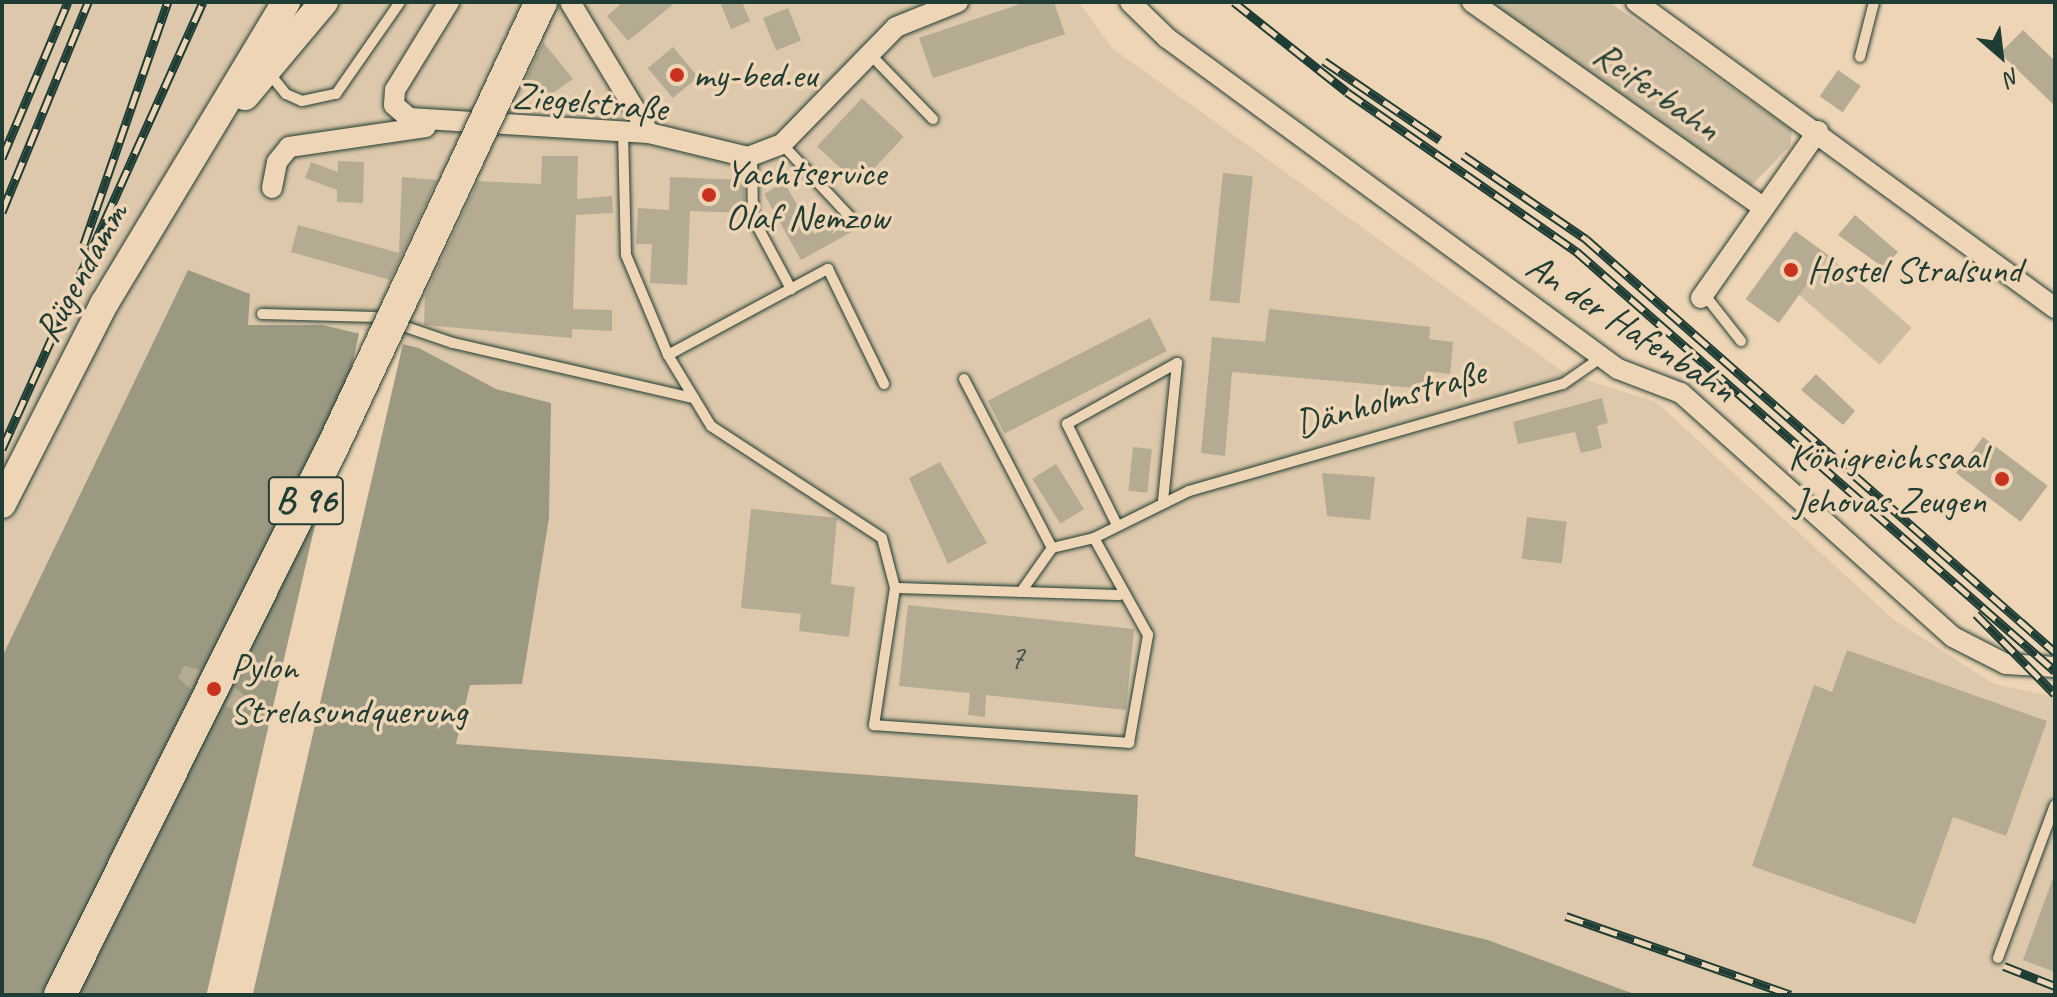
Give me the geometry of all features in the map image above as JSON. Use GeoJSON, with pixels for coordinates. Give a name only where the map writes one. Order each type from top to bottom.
{"type":"FeatureCollection","features":[{"type":"Feature","properties":{"kind":"highway","name":"B 96"},"geometry":{"type":"LineString","coordinates":[[60,995],[333,446],[541,2]]}},
{"type":"Feature","properties":{"kind":"main road"},"geometry":{"type":"LineString","coordinates":[[162,205],[267,67],[324,2]]}},
{"type":"Feature","properties":{"kind":"main road"},"geometry":{"type":"LineString","coordinates":[[162,205],[281,10]]}},
{"type":"Feature","properties":{"kind":"main road","name":"Rügendamm"},"geometry":{"type":"LineString","coordinates":[[2,504],[162,205]]}},
{"type":"Feature","properties":{"kind":"street","name":"Ziegelstraße"},"geometry":{"type":"LineString","coordinates":[[449,2],[395,90],[394,105],[409,118],[446,124],[649,133],[752,156]]}},
{"type":"Feature","properties":{"kind":"street"},"geometry":{"type":"LineString","coordinates":[[570,2],[649,133]]}},
{"type":"Feature","properties":{"kind":"street"},"geometry":{"type":"LineString","coordinates":[[752,156],[782,144],[868,52],[896,27],[958,2]]}},
{"type":"Feature","properties":{"kind":"street","name":"An der Hafenbahn"},"geometry":{"type":"LineString","coordinates":[[1130,2],[1167,38],[1602,357],[1699,407],[1953,637],[2006,664],[2055,667]]}},
{"type":"Feature","properties":{"kind":"street","name":"Reiferbahn"},"geometry":{"type":"LineString","coordinates":[[1472,2],[1764,208]]}},
{"type":"Feature","properties":{"kind":"street","name":"Reiferbahn"},"geometry":{"type":"LineString","coordinates":[[1636,2],[1818,131],[2055,308]]}},
{"type":"Feature","properties":{"kind":"street","name":"Ziegelstraße"},"geometry":{"type":"LineString","coordinates":[[272,188],[277,162],[289,147],[446,124]]}},
{"type":"Feature","properties":{"kind":"street"},"geometry":{"type":"LineString","coordinates":[[1703,296],[1818,131]]}},
{"type":"Feature","properties":{"kind":"lane"},"geometry":{"type":"LineString","coordinates":[[281,10],[267,67],[286,94],[318,101],[336,94],[400,2]]}},
{"type":"Feature","properties":{"kind":"lane"},"geometry":{"type":"LineString","coordinates":[[1860,57],[1874,2]]}},
{"type":"Feature","properties":{"kind":"lane"},"geometry":{"type":"LineString","coordinates":[[868,52],[933,119]]}},
{"type":"Feature","properties":{"kind":"lane"},"geometry":{"type":"LineString","coordinates":[[623,133],[626,255],[668,355],[711,426],[882,538],[895,588],[874,725],[1129,743],[1148,635],[1120,595],[1094,538]]}},
{"type":"Feature","properties":{"kind":"lane"},"geometry":{"type":"LineString","coordinates":[[782,144],[850,217]]}},
{"type":"Feature","properties":{"kind":"lane"},"geometry":{"type":"LineString","coordinates":[[752,156],[753,218],[791,289]]}},
{"type":"Feature","properties":{"kind":"lane"},"geometry":{"type":"LineString","coordinates":[[668,355],[828,269],[884,384]]}},
{"type":"Feature","properties":{"kind":"lane"},"geometry":{"type":"LineString","coordinates":[[1703,296],[1727,319],[1741,341]]}},
{"type":"Feature","properties":{"kind":"lane"},"geometry":{"type":"LineString","coordinates":[[262,314],[377,317],[453,343],[694,398]]}},
{"type":"Feature","properties":{"kind":"lane","name":"Dänholmstraße"},"geometry":{"type":"LineString","coordinates":[[1052,548],[1094,538],[1163,500],[1189,491],[1563,384],[1602,357]]}},
{"type":"Feature","properties":{"kind":"lane"},"geometry":{"type":"LineString","coordinates":[[1117,525],[1067,424],[1177,363],[1163,500]]}},
{"type":"Feature","properties":{"kind":"lane"},"geometry":{"type":"LineString","coordinates":[[964,379],[1052,548],[1021,592]]}},
{"type":"Feature","properties":{"kind":"lane"},"geometry":{"type":"LineString","coordinates":[[895,588],[1120,595]]}},
{"type":"Feature","properties":{"kind":"lane"},"geometry":{"type":"LineString","coordinates":[[1998,958],[2055,805]]}},
{"type":"Feature","properties":{"kind":"shaded area"},"geometry":{"type":"Polygon","coordinates":[[[2,2],[1079,2],[1112,48],[1565,373],[1656,402],[1893,619],[1994,684],[2055,697],[2055,995],[1637,995],[1488,940],[1134,855],[1137,795],[456,744],[469,684],[522,684],[551,403],[496,389],[419,348],[323,325],[248,325],[188,270],[2,657],[2,2]]]}},
{"type":"Feature","properties":{"kind":"shaded area"},"geometry":{"type":"Polygon","coordinates":[[[1479,2],[1609,2],[1792,130],[1790,146],[1749,188],[1479,2]]]}},
{"type":"Feature","properties":{"kind":"shaded area"},"geometry":{"type":"Polygon","coordinates":[[[1828,255],[1912,328],[1880,365],[1796,292],[1828,255]]]}},
{"type":"Feature","properties":{"kind":"shaded area"},"geometry":{"type":"Polygon","coordinates":[[[188,270],[250,294],[248,325],[323,325],[419,348],[496,389],[551,403],[549,518],[522,684],[470,685],[456,744],[1138,795],[1135,856],[1488,940],[1637,995],[2,995],[2,657],[188,270]]]}},
{"type":"Feature","properties":{"kind":"pier"},"geometry":{"type":"Polygon","coordinates":[[[360,330],[404,340],[253,995],[206,995],[360,330]]]}},
{"type":"Feature","properties":{"kind":"building"},"geometry":{"type":"Polygon","coordinates":[[[623,2],[676,2],[628,41],[607,16],[623,2]]]}},
{"type":"Feature","properties":{"kind":"building"},"geometry":{"type":"Polygon","coordinates":[[[720,2],[742,2],[750,21],[731,29],[720,2]]]}},
{"type":"Feature","properties":{"kind":"building"},"geometry":{"type":"Polygon","coordinates":[[[1026,2],[1054,2],[1065,34],[933,78],[919,38],[1026,2]]]}},
{"type":"Feature","properties":{"kind":"building"},"geometry":{"type":"Polygon","coordinates":[[[788,8],[801,40],[776,51],[763,18],[788,8]]]}},
{"type":"Feature","properties":{"kind":"building"},"geometry":{"type":"Polygon","coordinates":[[[2023,30],[2055,61],[2055,106],[2000,53],[2023,30]]]}},
{"type":"Feature","properties":{"kind":"building"},"geometry":{"type":"Polygon","coordinates":[[[543,42],[573,79],[540,102],[524,83],[543,42]]]}},
{"type":"Feature","properties":{"kind":"building"},"geometry":{"type":"Polygon","coordinates":[[[673,47],[698,77],[673,98],[648,68],[673,47]]]}},
{"type":"Feature","properties":{"kind":"building"},"geometry":{"type":"Polygon","coordinates":[[[1838,70],[1861,86],[1843,112],[1820,96],[1838,70]]]}},
{"type":"Feature","properties":{"kind":"building"},"geometry":{"type":"Polygon","coordinates":[[[862,98],[904,137],[859,185],[817,146],[862,98]]]}},
{"type":"Feature","properties":{"kind":"building"},"geometry":{"type":"Polygon","coordinates":[[[542,156],[578,156],[577,199],[612,196],[613,213],[576,215],[573,309],[612,310],[612,331],[572,329],[572,338],[424,325],[425,295],[478,181],[541,184],[542,156]]]}},
{"type":"Feature","properties":{"kind":"building"},"geometry":{"type":"Polygon","coordinates":[[[338,161],[364,162],[363,203],[337,202],[337,190],[305,178],[311,162],[338,172],[338,161]]]}},
{"type":"Feature","properties":{"kind":"building"},"geometry":{"type":"Polygon","coordinates":[[[1223,173],[1253,176],[1239,303],[1210,300],[1223,173]]]}},
{"type":"Feature","properties":{"kind":"building"},"geometry":{"type":"Polygon","coordinates":[[[402,177],[437,180],[390,280],[291,252],[298,225],[399,253],[402,177]]]}},
{"type":"Feature","properties":{"kind":"building"},"geometry":{"type":"Polygon","coordinates":[[[670,177],[744,180],[745,213],[690,211],[687,285],[650,283],[652,244],[636,244],[638,208],[669,210],[670,177]]]}},
{"type":"Feature","properties":{"kind":"building"},"geometry":{"type":"Polygon","coordinates":[[[784,182],[814,234],[842,220],[857,229],[801,260],[764,194],[784,182]]]}},
{"type":"Feature","properties":{"kind":"building"},"geometry":{"type":"Polygon","coordinates":[[[1855,215],[1898,252],[1884,268],[1838,235],[1855,215]]]}},
{"type":"Feature","properties":{"kind":"building","name":"Hostel Stralsund"},"geometry":{"type":"Polygon","coordinates":[[[1795,231],[1828,255],[1779,323],[1746,299],[1795,231]]]}},
{"type":"Feature","properties":{"kind":"building"},"geometry":{"type":"Polygon","coordinates":[[[1269,309],[1430,327],[1429,339],[1453,342],[1450,374],[1426,371],[1425,389],[1232,372],[1225,456],[1201,453],[1212,337],[1265,342],[1269,309]]]}},
{"type":"Feature","properties":{"kind":"building"},"geometry":{"type":"Polygon","coordinates":[[[1150,318],[1167,351],[1005,434],[988,401],[1150,318]]]}},
{"type":"Feature","properties":{"kind":"building"},"geometry":{"type":"Polygon","coordinates":[[[1816,374],[1855,411],[1843,425],[1801,390],[1816,374]]]}},
{"type":"Feature","properties":{"kind":"building"},"geometry":{"type":"Polygon","coordinates":[[[1602,398],[1608,423],[1597,426],[1602,448],[1581,453],[1575,432],[1518,444],[1513,422],[1602,398]]]}},
{"type":"Feature","properties":{"kind":"building","name":"Königreichssaal Jehovas Zeugen"},"geometry":{"type":"Polygon","coordinates":[[[1983,437],[2048,486],[2021,522],[1956,473],[1983,437]]]}},
{"type":"Feature","properties":{"kind":"building"},"geometry":{"type":"Polygon","coordinates":[[[1133,447],[1152,449],[1147,493],[1128,491],[1133,447]]]}},
{"type":"Feature","properties":{"kind":"building"},"geometry":{"type":"Polygon","coordinates":[[[940,462],[987,543],[948,564],[909,478],[940,462]]]}},
{"type":"Feature","properties":{"kind":"building"},"geometry":{"type":"Polygon","coordinates":[[[1056,464],[1084,509],[1060,524],[1032,479],[1056,464]]]}},
{"type":"Feature","properties":{"kind":"building"},"geometry":{"type":"Polygon","coordinates":[[[1322,473],[1375,477],[1370,520],[1327,516],[1322,473]]]}},
{"type":"Feature","properties":{"kind":"building"},"geometry":{"type":"Polygon","coordinates":[[[751,509],[837,518],[831,584],[855,587],[849,637],[799,631],[801,614],[741,608],[751,509]]]}},
{"type":"Feature","properties":{"kind":"building"},"geometry":{"type":"Polygon","coordinates":[[[1527,517],[1567,522],[1562,564],[1522,559],[1527,517]]]}},
{"type":"Feature","properties":{"kind":"building"},"geometry":{"type":"Polygon","coordinates":[[[908,605],[1134,629],[1126,710],[986,695],[985,717],[968,715],[970,693],[899,686],[908,605]]]}},
{"type":"Feature","properties":{"kind":"building"},"geometry":{"type":"Polygon","coordinates":[[[1847,650],[2047,721],[2006,836],[1953,817],[1915,924],[1752,866],[1814,685],[1832,692],[1847,650]]]}},
{"type":"Feature","properties":{"kind":"building"},"geometry":{"type":"Polygon","coordinates":[[[184,666],[201,670],[191,689],[178,678],[184,666]]]}},
{"type":"Feature","properties":{"kind":"building"},"geometry":{"type":"Polygon","coordinates":[[[234,687],[249,699],[243,711],[225,706],[234,687]]]}},
{"type":"Feature","properties":{"kind":"building"},"geometry":{"type":"Polygon","coordinates":[[[2055,878],[2055,972],[2023,960],[2055,878]]]}},
{"type":"Feature","properties":{"kind":"railway"},"geometry":{"type":"LineString","coordinates":[[2,158],[68,2]]}},
{"type":"Feature","properties":{"kind":"railway"},"geometry":{"type":"LineString","coordinates":[[2,212],[88,2]]}},
{"type":"Feature","properties":{"kind":"railway"},"geometry":{"type":"LineString","coordinates":[[84,244],[168,2]]}},
{"type":"Feature","properties":{"kind":"railway"},"geometry":{"type":"LineString","coordinates":[[2,449],[203,2]]}},
{"type":"Feature","properties":{"kind":"railway"},"geometry":{"type":"LineString","coordinates":[[1234,2],[1347,92],[1576,251],[2055,671]]}},
{"type":"Feature","properties":{"kind":"railway"},"geometry":{"type":"LineString","coordinates":[[1324,61],[1440,140]]}},
{"type":"Feature","properties":{"kind":"railway"},"geometry":{"type":"LineString","coordinates":[[1463,155],[1586,239],[2055,652]]}},
{"type":"Feature","properties":{"kind":"railway"},"geometry":{"type":"LineString","coordinates":[[1976,614],[2055,694]]}},
{"type":"Feature","properties":{"kind":"railway"},"geometry":{"type":"LineString","coordinates":[[1566,916],[1791,995]]}},
{"type":"Feature","properties":{"kind":"railway"},"geometry":{"type":"LineString","coordinates":[[2004,966],[2055,986]]}},
{"type":"Feature","properties":{"kind":"place","name":"my-bed.eu"},"geometry":{"type":"Point","coordinates":[677,75]}},
{"type":"Feature","properties":{"kind":"place","name":"Yachtservice Olaf Nemzow"},"geometry":{"type":"Point","coordinates":[709,195]}},
{"type":"Feature","properties":{"kind":"place","name":"Hostel Stralsund"},"geometry":{"type":"Point","coordinates":[1791,270]}},
{"type":"Feature","properties":{"kind":"place","name":"Königreichssaal Jehovas Zeugen"},"geometry":{"type":"Point","coordinates":[2002,479]}},
{"type":"Feature","properties":{"kind":"place","name":"Pylon Strelasundquerung"},"geometry":{"type":"Point","coordinates":[214,689]}}]}
